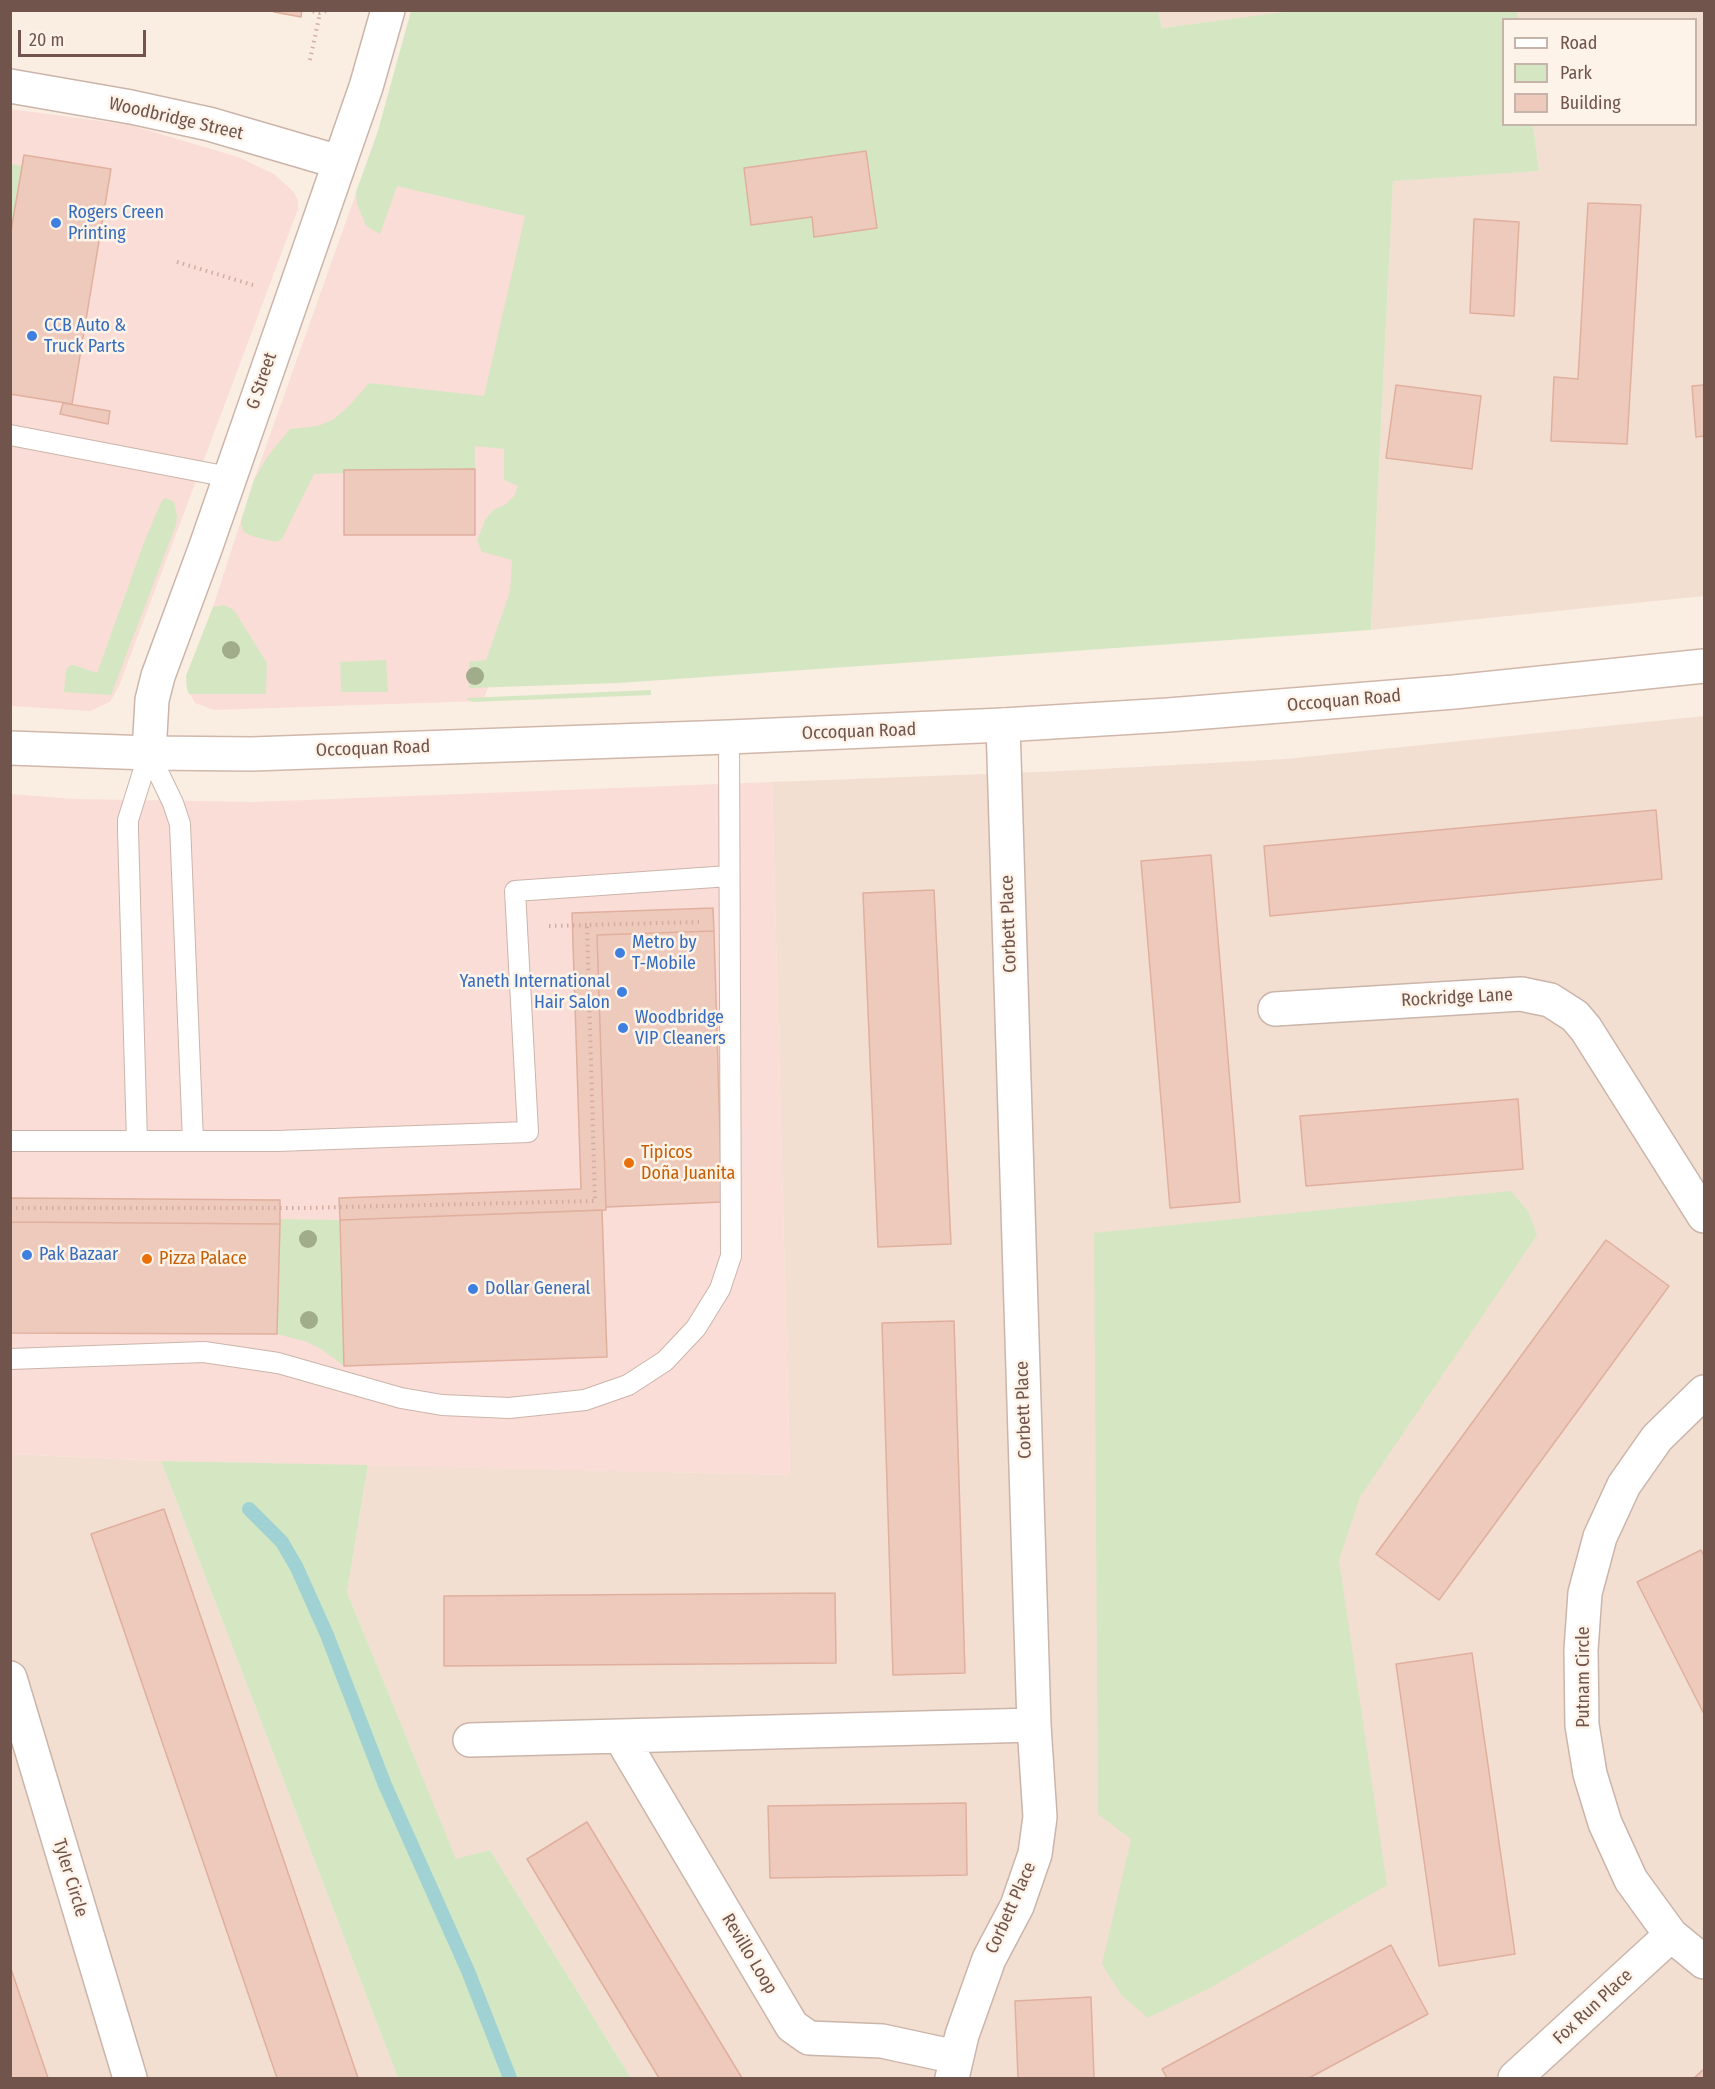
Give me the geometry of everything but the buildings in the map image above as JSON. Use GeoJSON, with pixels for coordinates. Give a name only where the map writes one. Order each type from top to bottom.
{"type":"FeatureCollection","features":[{"type":"Feature","properties":{"kind":"street","name":"G Street"},"geometry":{"type":"LineString","coordinates":[[149,753],[152,700],[155,687],[366,87],[388,10]]}},
{"type":"Feature","properties":{"kind":"street","name":"Woodbridge Street"},"geometry":{"type":"LineString","coordinates":[[10,86],[131,107],[209,124],[339,162]]}},
{"type":"Feature","properties":{"kind":"street","name":"Occoquan Road"},"geometry":{"type":"LineString","coordinates":[[10,748],[252,754],[1002,725],[1168,716],[1454,693],[1704,666]]}},
{"type":"Feature","properties":{"kind":"street","name":"Corbett Place"},"geometry":{"type":"LineString","coordinates":[[954,2068],[962,2035],[989,1959],[1017,1906],[1035,1854],[1040,1817],[1034,1725],[1002,725]]}},
{"type":"Feature","properties":{"kind":"street","name":"Rockridge Lane"},"geometry":{"type":"LineString","coordinates":[[1275,1009],[1521,994],[1550,1000],[1575,1016],[1586,1029],[1704,1216]]}},
{"type":"Feature","properties":{"kind":"street","name":"Putnam Circle"},"geometry":{"type":"LineString","coordinates":[[1704,1392],[1657,1438],[1624,1485],[1600,1537],[1586,1593],[1581,1650],[1582,1725],[1590,1774],[1605,1822],[1631,1880],[1671,1935],[1704,1962]]}},
{"type":"Feature","properties":{"kind":"street","name":"Tyler Circle"},"geometry":{"type":"LineString","coordinates":[[10,1678],[130,2079]]}},
{"type":"Feature","properties":{"kind":"street"},"geometry":{"type":"LineString","coordinates":[[470,1740],[1034,1725]]}},
{"type":"Feature","properties":{"kind":"street","name":"Revillo Loop"},"geometry":{"type":"LineString","coordinates":[[620,1736],[792,2026],[809,2038],[882,2041],[954,2068]]}},
{"type":"Feature","properties":{"kind":"street","name":"Fox Run Place"},"geometry":{"type":"LineString","coordinates":[[1515,2079],[1671,1935]]}},
{"type":"Feature","properties":{"kind":"lane"},"geometry":{"type":"LineString","coordinates":[[10,435],[229,477]]}},
{"type":"Feature","properties":{"kind":"lane"},"geometry":{"type":"LineString","coordinates":[[10,1359],[204,1352],[278,1363],[401,1398],[442,1405],[509,1408],[585,1400],[627,1385],[665,1360],[696,1328],[720,1289],[731,1256],[729,737]]}},
{"type":"Feature","properties":{"kind":"lane"},"geometry":{"type":"LineString","coordinates":[[149,753],[173,803],[180,824],[193,1141]]}},
{"type":"Feature","properties":{"kind":"lane"},"geometry":{"type":"LineString","coordinates":[[138,1141],[128,820],[149,753]]}},
{"type":"Feature","properties":{"kind":"lane"},"geometry":{"type":"LineString","coordinates":[[10,1141],[277,1141],[528,1132],[515,891],[729,876]]}},
{"type":"Feature","properties":{"kind":"path"},"geometry":{"type":"LineString","coordinates":[[307,10],[320,13],[329,10]]}},
{"type":"Feature","properties":{"kind":"path"},"geometry":{"type":"LineString","coordinates":[[310,60],[320,13]]}},
{"type":"Feature","properties":{"kind":"path"},"geometry":{"type":"LineString","coordinates":[[177,262],[253,285]]}},
{"type":"Feature","properties":{"kind":"shaded area"},"geometry":{"type":"Polygon","coordinates":[[[1158,10],[1300,11],[1162,28],[1158,10]]]}},
{"type":"Feature","properties":{"kind":"shaded area"},"geometry":{"type":"Polygon","coordinates":[[[1517,11],[1704,11],[1704,596],[1371,630],[1393,180],[1539,171],[1533,126],[1697,126],[1697,18],[1518,18],[1517,11]]]}},
{"type":"Feature","properties":{"kind":"shaded area"},"geometry":{"type":"Polygon","coordinates":[[[10,109],[130,125],[238,157],[274,174],[294,192],[298,200],[298,209],[119,686],[110,702],[90,711],[11,706],[10,109]]]}},
{"type":"Feature","properties":{"kind":"shaded area"},"geometry":{"type":"Polygon","coordinates":[[[700,131],[483,701],[214,710],[195,703],[187,689],[186,676],[213,607],[254,480],[377,134],[700,131]]]}},
{"type":"Feature","properties":{"kind":"shaded area"},"geometry":{"type":"Polygon","coordinates":[[[1704,716],[1704,2078],[631,2078],[490,1850],[456,1860],[347,1592],[368,1465],[790,1475],[772,782],[1062,771],[1285,759],[1704,716]]]}},
{"type":"Feature","properties":{"kind":"shaded area"},"geometry":{"type":"Polygon","coordinates":[[[772,782],[790,1475],[161,1461],[11,1454],[11,794],[74,799],[253,802],[772,782]]]}},
{"type":"Feature","properties":{"kind":"shaded area"},"geometry":{"type":"Polygon","coordinates":[[[11,1454],[161,1461],[398,2078],[11,2078],[11,1454]]]}},
{"type":"Feature","properties":{"kind":"green space"},"geometry":{"type":"Polygon","coordinates":[[[1158,10],[1162,28],[1300,10],[1517,11],[1518,18],[1502,18],[1502,126],[1533,126],[1539,171],[1393,181],[1371,630],[619,683],[469,688],[469,662],[486,660],[510,592],[512,560],[482,552],[477,541],[485,520],[493,510],[506,504],[514,496],[518,486],[504,480],[504,449],[475,446],[475,469],[345,470],[344,473],[314,474],[282,539],[276,542],[245,533],[241,521],[254,480],[267,457],[290,429],[318,426],[334,419],[369,383],[484,396],[525,216],[397,186],[380,234],[366,226],[357,204],[356,192],[377,134],[411,11],[1158,10]]]}},
{"type":"Feature","properties":{"kind":"green space"},"geometry":{"type":"Polygon","coordinates":[[[11,164],[22,166],[11,237],[11,164]]]}},
{"type":"Feature","properties":{"kind":"green space"},"geometry":{"type":"Polygon","coordinates":[[[166,498],[174,502],[176,525],[111,695],[64,692],[66,670],[69,666],[74,665],[97,673],[145,540],[162,500],[166,498]]]}},
{"type":"Feature","properties":{"kind":"green space"},"geometry":{"type":"Polygon","coordinates":[[[224,605],[234,610],[267,663],[266,694],[189,694],[186,676],[213,607],[224,605]]]}},
{"type":"Feature","properties":{"kind":"green space"},"geometry":{"type":"Polygon","coordinates":[[[386,660],[388,692],[341,692],[340,662],[386,660]]]}},
{"type":"Feature","properties":{"kind":"green space"},"geometry":{"type":"Polygon","coordinates":[[[651,690],[651,695],[472,702],[466,698],[651,690]]]}},
{"type":"Feature","properties":{"kind":"green space"},"geometry":{"type":"Polygon","coordinates":[[[1511,1191],[1528,1211],[1537,1235],[1360,1497],[1339,1560],[1387,1885],[1210,1988],[1148,2018],[1122,1996],[1102,1964],[1131,1839],[1098,1814],[1094,1233],[1511,1191]]]}},
{"type":"Feature","properties":{"kind":"green space"},"geometry":{"type":"Polygon","coordinates":[[[280,1219],[340,1220],[344,1366],[307,1342],[277,1334],[280,1219]]]}},
{"type":"Feature","properties":{"kind":"green space"},"geometry":{"type":"Polygon","coordinates":[[[161,1461],[368,1465],[347,1592],[456,1859],[490,1850],[631,2078],[398,2078],[161,1461]]]}},
{"type":"Feature","properties":{"kind":"waterway"},"geometry":{"type":"LineString","coordinates":[[249,1509],[282,1542],[297,1568],[327,1635],[385,1785],[468,1971],[510,2078]]}},
{"type":"Feature","properties":{"kind":"place","name":"Rogers Creen Printing"},"geometry":{"type":"Point","coordinates":[56,223]}},
{"type":"Feature","properties":{"kind":"place","name":"CCB Auto & Truck Parts"},"geometry":{"type":"Point","coordinates":[32,336]}},
{"type":"Feature","properties":{"kind":"place","name":"Metro by T-Mobile"},"geometry":{"type":"Point","coordinates":[620,953]}},
{"type":"Feature","properties":{"kind":"place","name":"Yaneth International Hair Salon"},"geometry":{"type":"Point","coordinates":[622,992]}},
{"type":"Feature","properties":{"kind":"place","name":"Woodbridge VIP Cleaners"},"geometry":{"type":"Point","coordinates":[623,1028]}},
{"type":"Feature","properties":{"kind":"place","name":"Tipicos Doña Juanita"},"geometry":{"type":"Point","coordinates":[629,1163]}},
{"type":"Feature","properties":{"kind":"place","name":"Pak Bazaar"},"geometry":{"type":"Point","coordinates":[27,1255]}},
{"type":"Feature","properties":{"kind":"place","name":"Pizza Palace"},"geometry":{"type":"Point","coordinates":[147,1259]}},
{"type":"Feature","properties":{"kind":"place","name":"Dollar General"},"geometry":{"type":"Point","coordinates":[473,1289]}}]}
